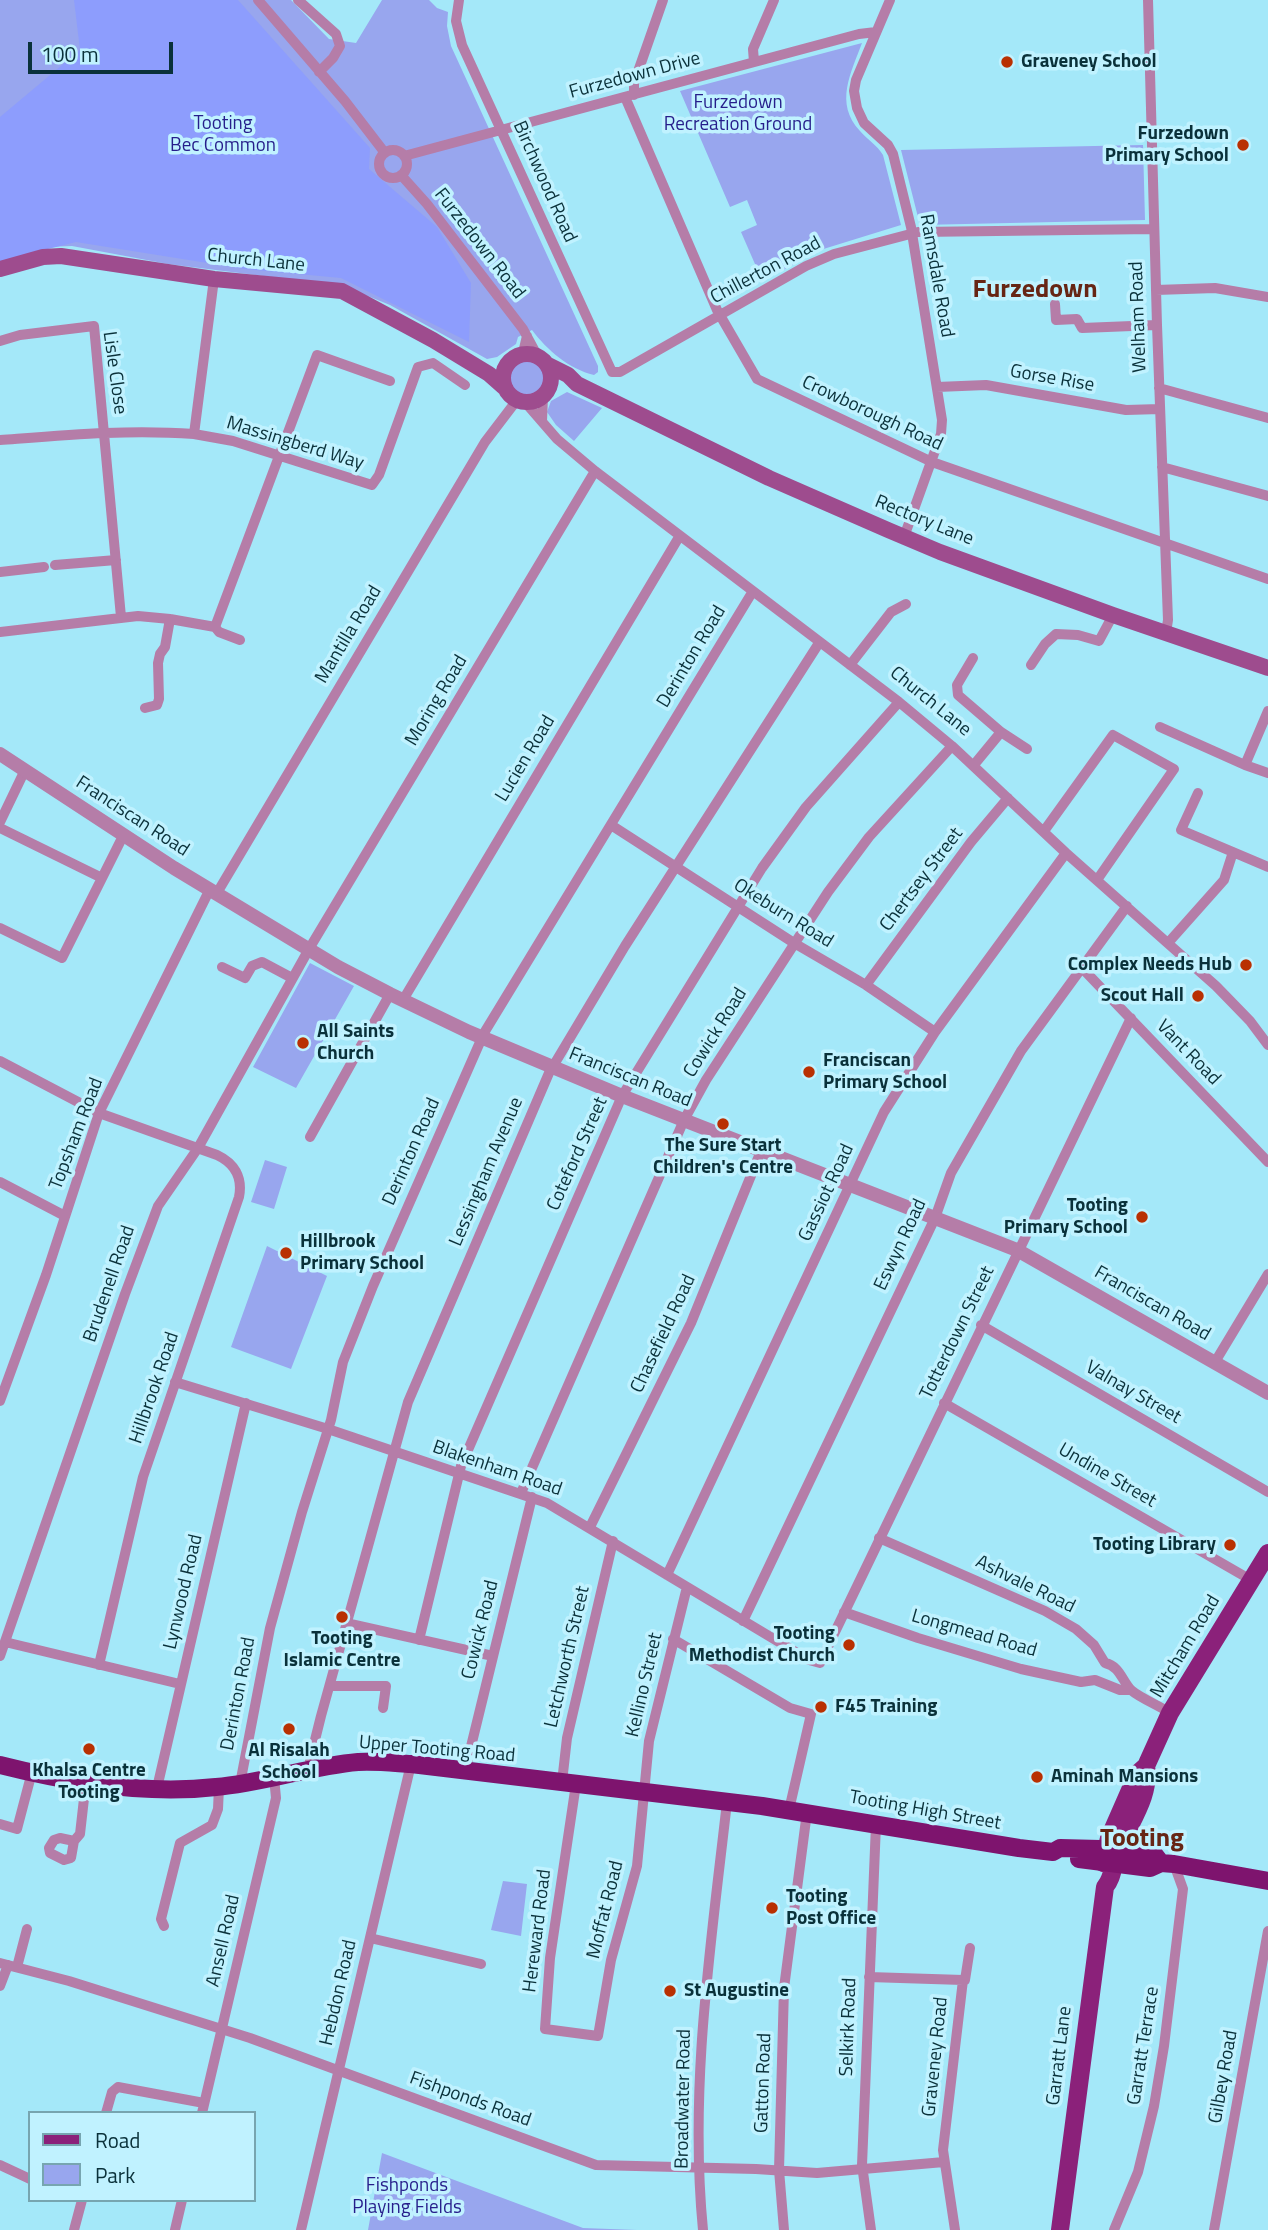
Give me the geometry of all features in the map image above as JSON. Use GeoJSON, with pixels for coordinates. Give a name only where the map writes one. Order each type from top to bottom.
{"type":"FeatureCollection","features":[{"type":"Feature","properties":{"kind":"highway","name":"Upper Tooting Road"},"geometry":{"type":"LineString","coordinates":[[0,1765],[86,1781],[157,1788],[219,1787],[362,1762],[411,1764],[798,1811]]}},
{"type":"Feature","properties":{"kind":"highway","name":"Tooting High Street"},"geometry":{"type":"LineString","coordinates":[[798,1811],[976,1842],[1053,1852],[1060,1848],[1150,1868],[1168,1864],[1268,1881]]}},
{"type":"Feature","properties":{"kind":"main road","name":"Church Lane"},"geometry":{"type":"LineString","coordinates":[[0,269],[43,257],[61,256],[214,279],[342,291],[496,372]]}},
{"type":"Feature","properties":{"kind":"main road"},"geometry":{"type":"LineString","coordinates":[[545,392],[551,379],[536,358],[512,358],[496,372],[515,397],[534,401],[545,392],[577,384]]}},
{"type":"Feature","properties":{"kind":"main road","name":"Rectory Lane"},"geometry":{"type":"LineString","coordinates":[[536,358],[568,375],[577,384],[769,478],[904,537],[1113,615],[1268,668]]}},
{"type":"Feature","properties":{"kind":"main road","name":"Mitcham Road"},"geometry":{"type":"LineString","coordinates":[[1110,1857],[1137,1774],[1146,1766],[1170,1713],[1268,1553]]}},
{"type":"Feature","properties":{"kind":"main road","name":"Garratt Lane"},"geometry":{"type":"LineString","coordinates":[[1060,2230],[1105,1887],[1109,1882],[1110,1857]]}},
{"type":"Feature","properties":{"kind":"street"},"geometry":{"type":"LineString","coordinates":[[258,0],[385,153]]}},
{"type":"Feature","properties":{"kind":"street"},"geometry":{"type":"LineString","coordinates":[[298,0],[336,34],[340,46],[319,72]]}},
{"type":"Feature","properties":{"kind":"street","name":"Birchwood Road"},"geometry":{"type":"LineString","coordinates":[[459,0],[456,14],[459,36],[609,369],[616,373]]}},
{"type":"Feature","properties":{"kind":"street"},"geometry":{"type":"LineString","coordinates":[[630,96],[663,0]]}},
{"type":"Feature","properties":{"kind":"street"},"geometry":{"type":"LineString","coordinates":[[754,62],[753,49],[774,0]]}},
{"type":"Feature","properties":{"kind":"street","name":"Ramsdale Road"},"geometry":{"type":"LineString","coordinates":[[890,0],[856,80],[855,99],[864,123],[888,145],[893,154],[912,233],[942,427],[904,537]]}},
{"type":"Feature","properties":{"kind":"street","name":"Welham Road"},"geometry":{"type":"LineString","coordinates":[[1148,0],[1168,620],[1166,633]]}},
{"type":"Feature","properties":{"kind":"street","name":"Furzedown Drive"},"geometry":{"type":"LineString","coordinates":[[404,156],[859,34],[876,32]]}},
{"type":"Feature","properties":{"kind":"street","name":"Crowborough Road"},"geometry":{"type":"LineString","coordinates":[[630,96],[720,315],[754,375],[762,382],[932,462],[1268,579]]}},
{"type":"Feature","properties":{"kind":"street"},"geometry":{"type":"LineString","coordinates":[[394,150],[404,156],[406,168],[401,175],[392,177],[381,170],[379,159],[385,153],[394,150]]}},
{"type":"Feature","properties":{"kind":"street","name":"Furzedown Road"},"geometry":{"type":"LineString","coordinates":[[401,175],[427,204],[527,336],[536,358]]}},
{"type":"Feature","properties":{"kind":"street","name":"Chillerton Road"},"geometry":{"type":"LineString","coordinates":[[616,373],[806,266],[834,254],[912,233],[1154,229]]}},
{"type":"Feature","properties":{"kind":"street"},"geometry":{"type":"LineString","coordinates":[[194,434],[214,279]]}},
{"type":"Feature","properties":{"kind":"street"},"geometry":{"type":"LineString","coordinates":[[1156,289],[1215,288],[1268,297]]}},
{"type":"Feature","properties":{"kind":"street"},"geometry":{"type":"LineString","coordinates":[[1055,304],[1056,320],[1077,319],[1083,328],[1157,325]]}},
{"type":"Feature","properties":{"kind":"street","name":"Lisle Close"},"geometry":{"type":"LineString","coordinates":[[0,341],[20,335],[93,326],[104,432]]}},
{"type":"Feature","properties":{"kind":"street"},"geometry":{"type":"LineString","coordinates":[[215,627],[317,355],[390,382]]}},
{"type":"Feature","properties":{"kind":"street","name":"Massingberd Way"},"geometry":{"type":"LineString","coordinates":[[0,440],[104,432],[194,434],[233,441],[372,485],[376,481],[418,366],[433,363],[466,385]]}},
{"type":"Feature","properties":{"kind":"street","name":"Gorse Rise"},"geometry":{"type":"LineString","coordinates":[[937,387],[986,384],[1126,410],[1160,409]]}},
{"type":"Feature","properties":{"kind":"street"},"geometry":{"type":"LineString","coordinates":[[1159,388],[1268,418]]}},
{"type":"Feature","properties":{"kind":"street"},"geometry":{"type":"LineString","coordinates":[[542,421],[545,392]]}},
{"type":"Feature","properties":{"kind":"street","name":"Church Lane"},"geometry":{"type":"LineString","coordinates":[[515,397],[594,471],[899,702],[952,746],[1241,1012],[1268,1045]]}},
{"type":"Feature","properties":{"kind":"street","name":"Mantilla Road"},"geometry":{"type":"LineString","coordinates":[[213,890],[515,397]]}},
{"type":"Feature","properties":{"kind":"street"},"geometry":{"type":"LineString","coordinates":[[104,432],[121,617]]}},
{"type":"Feature","properties":{"kind":"street"},"geometry":{"type":"LineString","coordinates":[[1162,467],[1268,496]]}},
{"type":"Feature","properties":{"kind":"street","name":"Moring Road"},"geometry":{"type":"LineString","coordinates":[[306,955],[594,471]]}},
{"type":"Feature","properties":{"kind":"street","name":"Lucien Road"},"geometry":{"type":"LineString","coordinates":[[310,1137],[680,537]]}},
{"type":"Feature","properties":{"kind":"street"},"geometry":{"type":"LineString","coordinates":[[0,572],[116,560]]}},
{"type":"Feature","properties":{"kind":"street","name":"Derinton Road"},"geometry":{"type":"LineString","coordinates":[[240,1784],[270,1628],[328,1429],[349,1344],[481,1038],[753,591]]}},
{"type":"Feature","properties":{"kind":"street"},"geometry":{"type":"LineString","coordinates":[[850,665],[891,612],[906,604]]}},
{"type":"Feature","properties":{"kind":"street"},"geometry":{"type":"LineString","coordinates":[[1031,665],[1045,644],[1056,634],[1078,635],[1099,641],[1113,615]]}},
{"type":"Feature","properties":{"kind":"street"},"geometry":{"type":"LineString","coordinates":[[0,632],[121,617],[170,619],[215,627],[219,632],[240,640]]}},
{"type":"Feature","properties":{"kind":"street"},"geometry":{"type":"LineString","coordinates":[[145,708],[157,705],[159,699],[158,663],[165,647],[170,619]]}},
{"type":"Feature","properties":{"kind":"street","name":"Lessingham Avenue"},"geometry":{"type":"LineString","coordinates":[[312,1769],[310,1760],[346,1623],[413,1388],[552,1067],[675,867],[819,643]]}},
{"type":"Feature","properties":{"kind":"street"},"geometry":{"type":"LineString","coordinates":[[973,658],[956,691],[1001,732],[1027,749]]}},
{"type":"Feature","properties":{"kind":"street","name":"Coteford Street"},"geometry":{"type":"LineString","coordinates":[[419,1640],[459,1473],[622,1096],[738,906],[806,807],[899,702]]}},
{"type":"Feature","properties":{"kind":"street"},"geometry":{"type":"LineString","coordinates":[[1245,765],[1268,711]]}},
{"type":"Feature","properties":{"kind":"street"},"geometry":{"type":"LineString","coordinates":[[1160,727],[1268,773]]}},
{"type":"Feature","properties":{"kind":"street"},"geometry":{"type":"LineString","coordinates":[[973,766],[1001,732]]}},
{"type":"Feature","properties":{"kind":"street"},"geometry":{"type":"LineString","coordinates":[[1044,831],[1113,734],[1174,769],[1097,880]]}},
{"type":"Feature","properties":{"kind":"street","name":"Cowick Road"},"geometry":{"type":"LineString","coordinates":[[465,1771],[493,1656],[527,1495],[684,1121],[706,1080],[794,943],[869,837],[952,746]]}},
{"type":"Feature","properties":{"kind":"street","name":"Franciscan Road"},"geometry":{"type":"LineString","coordinates":[[0,754],[213,890],[306,955],[481,1038],[684,1121],[1017,1250],[1268,1393]]}},
{"type":"Feature","properties":{"kind":"street"},"geometry":{"type":"LineString","coordinates":[[0,822],[25,770]]}},
{"type":"Feature","properties":{"kind":"street"},"geometry":{"type":"LineString","coordinates":[[1198,793],[1181,830],[1268,867]]}},
{"type":"Feature","properties":{"kind":"street","name":"Chertsey Street"},"geometry":{"type":"LineString","coordinates":[[866,985],[971,842],[1008,798]]}},
{"type":"Feature","properties":{"kind":"street","name":"Okeburn Road"},"geometry":{"type":"LineString","coordinates":[[611,825],[936,1032]]}},
{"type":"Feature","properties":{"kind":"street"},"geometry":{"type":"LineString","coordinates":[[0,828],[102,878]]}},
{"type":"Feature","properties":{"kind":"street"},"geometry":{"type":"LineString","coordinates":[[0,928],[62,958],[124,834]]}},
{"type":"Feature","properties":{"kind":"street"},"geometry":{"type":"LineString","coordinates":[[1168,943],[1224,880],[1233,852]]}},
{"type":"Feature","properties":{"kind":"street","name":"Gassiot Road"},"geometry":{"type":"LineString","coordinates":[[667,1575],[884,1112],[936,1032],[1066,853]]}},
{"type":"Feature","properties":{"kind":"street","name":"Topsham Road"},"geometry":{"type":"LineString","coordinates":[[0,1401],[99,1113],[213,890]]}},
{"type":"Feature","properties":{"kind":"street","name":"Eswyn Road"},"geometry":{"type":"LineString","coordinates":[[743,1621],[934,1218],[951,1173],[1021,1051],[1127,906]]}},
{"type":"Feature","properties":{"kind":"street","name":"Brudenell Road"},"geometry":{"type":"LineString","coordinates":[[0,1656],[150,1224],[166,1194],[198,1148],[306,955]]}},
{"type":"Feature","properties":{"kind":"street"},"geometry":{"type":"LineString","coordinates":[[222,967],[245,978],[252,966],[262,961],[292,978]]}},
{"type":"Feature","properties":{"kind":"street","name":"Vant Road"},"geometry":{"type":"LineString","coordinates":[[1082,968],[1268,1162]]}},
{"type":"Feature","properties":{"kind":"street","name":"Totterdown Street"},"geometry":{"type":"LineString","coordinates":[[818,1664],[822,1661],[1130,1018]]}},
{"type":"Feature","properties":{"kind":"street","name":"Hillbrook Road"},"geometry":{"type":"LineString","coordinates":[[0,1061],[99,1113],[217,1154],[230,1162],[238,1174],[241,1189],[143,1477],[99,1665]]}},
{"type":"Feature","properties":{"kind":"street","name":"Chasefield Road"},"geometry":{"type":"LineString","coordinates":[[590,1527],[691,1323],[761,1151]]}},
{"type":"Feature","properties":{"kind":"street"},"geometry":{"type":"LineString","coordinates":[[0,1182],[65,1216]]}},
{"type":"Feature","properties":{"kind":"street"},"geometry":{"type":"LineString","coordinates":[[1215,1362],[1268,1274]]}},
{"type":"Feature","properties":{"kind":"street","name":"Valnay Street"},"geometry":{"type":"LineString","coordinates":[[981,1325],[1268,1492]]}},
{"type":"Feature","properties":{"kind":"street","name":"Blakenham Road"},"geometry":{"type":"LineString","coordinates":[[175,1382],[328,1429],[527,1495],[558,1508],[818,1664]]}},
{"type":"Feature","properties":{"kind":"street","name":"Lynwood Road"},"geometry":{"type":"LineString","coordinates":[[157,1788],[246,1403]]}},
{"type":"Feature","properties":{"kind":"street","name":"Undine Street"},"geometry":{"type":"LineString","coordinates":[[944,1403],[1251,1580]]}},
{"type":"Feature","properties":{"kind":"street","name":"Ashvale Road"},"geometry":{"type":"LineString","coordinates":[[879,1538],[1045,1611],[1076,1629],[1094,1645],[1105,1663],[1122,1675],[1131,1690],[1170,1713]]}},
{"type":"Feature","properties":{"kind":"street","name":"Letchworth Street"},"geometry":{"type":"LineString","coordinates":[[569,1783],[567,1738],[613,1541]]}},
{"type":"Feature","properties":{"kind":"street","name":"Kellino Street"},"geometry":{"type":"LineString","coordinates":[[643,1792],[649,1741],[687,1587]]}},
{"type":"Feature","properties":{"kind":"street","name":"Longmead Road"},"geometry":{"type":"LineString","coordinates":[[844,1612],[918,1638],[1021,1668],[1081,1682],[1095,1680],[1120,1690],[1131,1690]]}},
{"type":"Feature","properties":{"kind":"street"},"geometry":{"type":"LineString","coordinates":[[346,1623],[493,1656]]}},
{"type":"Feature","properties":{"kind":"street"},"geometry":{"type":"LineString","coordinates":[[673,1639],[790,1708],[811,1714],[798,1811]]}},
{"type":"Feature","properties":{"kind":"street"},"geometry":{"type":"LineString","coordinates":[[5,1642],[180,1684]]}},
{"type":"Feature","properties":{"kind":"street"},"geometry":{"type":"LineString","coordinates":[[1095,1680],[1097,1668],[1105,1663]]}},
{"type":"Feature","properties":{"kind":"street"},"geometry":{"type":"LineString","coordinates":[[330,1686],[386,1686],[383,1708]]}},
{"type":"Feature","properties":{"kind":"street","name":"Hebdon Road"},"geometry":{"type":"LineString","coordinates":[[301,2230],[411,1764]]}},
{"type":"Feature","properties":{"kind":"street"},"geometry":{"type":"LineString","coordinates":[[0,1824],[17,1829],[32,1772]]}},
{"type":"Feature","properties":{"kind":"street","name":"Ansell Road"},"geometry":{"type":"LineString","coordinates":[[203,2108],[276,1798],[274,1777]]}},
{"type":"Feature","properties":{"kind":"street"},"geometry":{"type":"LineString","coordinates":[[74,1841],[80,1835],[86,1781]]}},
{"type":"Feature","properties":{"kind":"street","name":"Hereward Road"},"geometry":{"type":"LineString","coordinates":[[569,1783],[545,2029],[598,2036]]}},
{"type":"Feature","properties":{"kind":"street"},"geometry":{"type":"LineString","coordinates":[[164,1926],[161,1919],[180,1843],[212,1825],[218,1809],[219,1787]]}},
{"type":"Feature","properties":{"kind":"street","name":"Moffat Road"},"geometry":{"type":"LineString","coordinates":[[598,2036],[611,1960],[637,1866],[643,1792]]}},
{"type":"Feature","properties":{"kind":"street","name":"Broadwater Road"},"geometry":{"type":"LineString","coordinates":[[704,2230],[699,2167],[703,2020],[727,1802]]}},
{"type":"Feature","properties":{"kind":"street","name":"Gatton Road"},"geometry":{"type":"LineString","coordinates":[[784,2230],[779,2170],[784,1988],[798,1811]]}},
{"type":"Feature","properties":{"kind":"street","name":"Selkirk Road"},"geometry":{"type":"LineString","coordinates":[[871,2230],[862,2171],[876,1824]]}},
{"type":"Feature","properties":{"kind":"street","name":"Garratt Terrace"},"geometry":{"type":"LineString","coordinates":[[1114,2230],[1138,2172],[1154,2106],[1164,2046],[1183,1889],[1182,1880],[1168,1864]]}},
{"type":"Feature","properties":{"kind":"street"},"geometry":{"type":"LineString","coordinates":[[0,1986],[27,1930]]}},
{"type":"Feature","properties":{"kind":"street","name":"Gilbey Road"},"geometry":{"type":"LineString","coordinates":[[1214,2230],[1268,1931]]}},
{"type":"Feature","properties":{"kind":"street"},"geometry":{"type":"LineString","coordinates":[[370,1938],[481,1964]]}},
{"type":"Feature","properties":{"kind":"street"},"geometry":{"type":"LineString","coordinates":[[963,1980],[970,1948]]}},
{"type":"Feature","properties":{"kind":"street","name":"Fishponds Road"},"geometry":{"type":"LineString","coordinates":[[8,1965],[80,1984],[221,2029],[596,2165],[817,2173],[944,2162]]}},
{"type":"Feature","properties":{"kind":"street","name":"Graveney Road"},"geometry":{"type":"LineString","coordinates":[[869,1977],[963,1980],[943,2150],[955,2230]]}},
{"type":"Feature","properties":{"kind":"street"},"geometry":{"type":"LineString","coordinates":[[107,2111],[112,2092],[118,2087],[203,2108]]}},
{"type":"Feature","properties":{"kind":"street"},"geometry":{"type":"LineString","coordinates":[[0,2165],[28,2178]]}},
{"type":"Feature","properties":{"kind":"street"},"geometry":{"type":"LineString","coordinates":[[74,2230],[81,2202]]}},
{"type":"Feature","properties":{"kind":"street"},"geometry":{"type":"LineString","coordinates":[[175,2230],[182,2202]]}},
{"type":"Feature","properties":{"kind":"green space","name":"Tooting Bec Common"},"geometry":{"type":"Polygon","coordinates":[[[0,0],[291,0],[329,39],[356,43],[382,0],[429,0],[437,8],[448,12],[447,26],[451,46],[598,366],[598,372],[594,375],[567,363],[544,345],[532,330],[518,337],[516,344],[497,357],[487,359],[390,305],[343,286],[168,264],[72,246],[18,248],[0,255],[0,0]]]}},
{"type":"Feature","properties":{"kind":"green space","name":"Tooting Bec Common"},"geometry":{"type":"Polygon","coordinates":[[[74,0],[238,0],[370,148],[369,169],[437,227],[471,283],[469,342],[341,278],[245,269],[76,242],[20,256],[0,264],[0,117],[80,50],[74,0]]]}},
{"type":"Feature","properties":{"kind":"green space","name":"Furzedown Recreation Ground"},"geometry":{"type":"Polygon","coordinates":[[[862,43],[847,88],[848,110],[860,131],[883,155],[901,225],[817,251],[780,272],[773,270],[762,280],[741,232],[757,225],[747,200],[730,207],[680,91],[862,43]]]}},
{"type":"Feature","properties":{"kind":"green space"},"geometry":{"type":"Polygon","coordinates":[[[1143,145],[1145,220],[920,225],[901,150],[1143,145]]]}},
{"type":"Feature","properties":{"kind":"green space"},"geometry":{"type":"Polygon","coordinates":[[[526,359],[540,364],[545,378],[540,392],[526,397],[512,392],[507,378],[512,364],[526,359]]]}},
{"type":"Feature","properties":{"kind":"green space"},"geometry":{"type":"Polygon","coordinates":[[[567,392],[602,408],[574,441],[556,425],[547,412],[551,401],[567,392]]]}},
{"type":"Feature","properties":{"kind":"green space"},"geometry":{"type":"Polygon","coordinates":[[[310,963],[354,986],[296,1088],[253,1067],[310,963]]]}},
{"type":"Feature","properties":{"kind":"green space"},"geometry":{"type":"Polygon","coordinates":[[[265,1160],[287,1167],[274,1209],[251,1202],[265,1160]]]}},
{"type":"Feature","properties":{"kind":"green space"},"geometry":{"type":"Polygon","coordinates":[[[267,1246],[327,1276],[291,1369],[231,1347],[267,1246]]]}},
{"type":"Feature","properties":{"kind":"green space"},"geometry":{"type":"Polygon","coordinates":[[[503,1881],[527,1884],[521,1936],[491,1930],[503,1881]]]}},
{"type":"Feature","properties":{"kind":"green space","name":"Fishponds Playing Fields"},"geometry":{"type":"Polygon","coordinates":[[[382,2153],[583,2228],[637,2230],[368,2230],[382,2153]]]}},
{"type":"Feature","properties":{"kind":"place","name":"Graveney School"},"geometry":{"type":"Point","coordinates":[1007,62]}},
{"type":"Feature","properties":{"kind":"place","name":"Furzedown Primary School"},"geometry":{"type":"Point","coordinates":[1243,145]}},
{"type":"Feature","properties":{"kind":"place","name":"Complex Needs Hub"},"geometry":{"type":"Point","coordinates":[1246,965]}},
{"type":"Feature","properties":{"kind":"place","name":"Scout Hall"},"geometry":{"type":"Point","coordinates":[1198,996]}},
{"type":"Feature","properties":{"kind":"place","name":"All Saints Church"},"geometry":{"type":"Point","coordinates":[303,1043]}},
{"type":"Feature","properties":{"kind":"place","name":"Franciscan Primary School"},"geometry":{"type":"Point","coordinates":[809,1072]}},
{"type":"Feature","properties":{"kind":"place","name":"The Sure Start Children's Centre"},"geometry":{"type":"Point","coordinates":[723,1124]}},
{"type":"Feature","properties":{"kind":"place","name":"Tooting Primary School"},"geometry":{"type":"Point","coordinates":[1142,1217]}},
{"type":"Feature","properties":{"kind":"place","name":"Hillbrook Primary School"},"geometry":{"type":"Point","coordinates":[286,1253]}},
{"type":"Feature","properties":{"kind":"place","name":"Tooting Library"},"geometry":{"type":"Point","coordinates":[1230,1545]}},
{"type":"Feature","properties":{"kind":"place","name":"Tooting Islamic Centre"},"geometry":{"type":"Point","coordinates":[342,1617]}},
{"type":"Feature","properties":{"kind":"place","name":"Tooting Methodist Church"},"geometry":{"type":"Point","coordinates":[849,1645]}},
{"type":"Feature","properties":{"kind":"place","name":"F45 Training"},"geometry":{"type":"Point","coordinates":[821,1707]}},
{"type":"Feature","properties":{"kind":"place","name":"Al Risalah School"},"geometry":{"type":"Point","coordinates":[289,1729]}},
{"type":"Feature","properties":{"kind":"place","name":"Khalsa Centre Tooting"},"geometry":{"type":"Point","coordinates":[89,1749]}},
{"type":"Feature","properties":{"kind":"place","name":"Aminah Mansions"},"geometry":{"type":"Point","coordinates":[1037,1777]}},
{"type":"Feature","properties":{"kind":"place","name":"Tooting Post Office"},"geometry":{"type":"Point","coordinates":[772,1908]}},
{"type":"Feature","properties":{"kind":"place","name":"St Augustine"},"geometry":{"type":"Point","coordinates":[670,1991]}},
{"type":"Feature","properties":{"kind":"district","name":"Furzedown"},"geometry":{"type":"Point","coordinates":[1035,291]}},
{"type":"Feature","properties":{"kind":"district","name":"Tooting"},"geometry":{"type":"Point","coordinates":[1142,1840]}}]}
